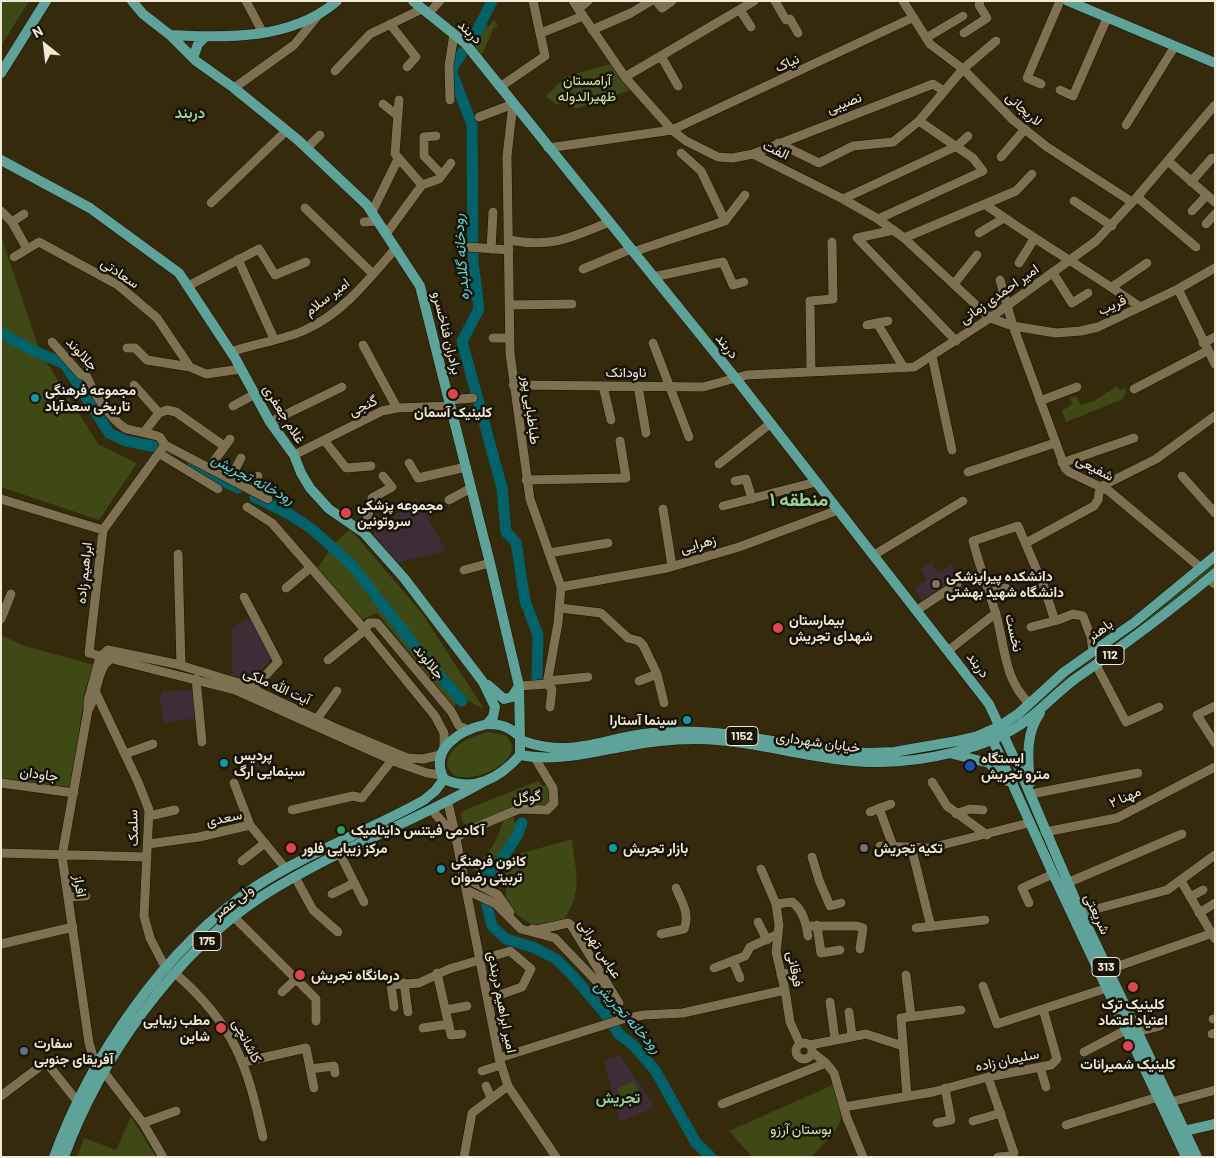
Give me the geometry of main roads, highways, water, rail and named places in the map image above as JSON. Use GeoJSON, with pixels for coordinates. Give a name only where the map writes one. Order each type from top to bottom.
{"type":"FeatureCollection","features":[{"type":"Feature","properties":{"kind":"main road"},"geometry":{"type":"LineString","coordinates":[[1,74],[46,1]]}},
{"type":"Feature","properties":{"kind":"main road"},"geometry":{"type":"LineString","coordinates":[[132,1],[142,14],[170,34],[205,37],[263,33],[286,28],[321,12],[334,2]]}},
{"type":"Feature","properties":{"kind":"main road","name":"دربند"},"geometry":{"type":"LineString","coordinates":[[413,1],[465,44],[737,380],[949,650],[989,704],[1002,730]]}},
{"type":"Feature","properties":{"kind":"main road"},"geometry":{"type":"LineString","coordinates":[[1068,1],[1089,5],[1107,18],[1215,63]]}},
{"type":"Feature","properties":{"kind":"main road","name":"برادران فناخسرو"},"geometry":{"type":"LineString","coordinates":[[170,34],[193,58],[234,88],[307,148],[375,216],[420,286],[472,488],[519,686],[520,738]]}},
{"type":"Feature","properties":{"kind":"main road"},"geometry":{"type":"LineString","coordinates":[[193,58],[198,44],[205,37]]}},
{"type":"Feature","properties":{"kind":"main road","name":"غلام جعفری"},"geometry":{"type":"LineString","coordinates":[[1,160],[90,208],[179,273],[231,352],[270,422],[294,455],[306,480],[329,510],[364,533],[404,578],[483,682],[495,707],[493,717],[487,724]]}},
{"type":"Feature","properties":{"kind":"main road","name":"باهنر"},"geometry":{"type":"LineString","coordinates":[[1002,730],[1029,703],[1093,651],[1135,622],[1215,556]]}},
{"type":"Feature","properties":{"kind":"main road","name":"باهنر"},"geometry":{"type":"LineString","coordinates":[[1002,730],[1045,705],[1212,579]]}},
{"type":"Feature","properties":{"kind":"main road"},"geometry":{"type":"LineString","coordinates":[[483,682],[504,699],[512,697],[519,686]]}},
{"type":"Feature","properties":{"kind":"main road"},"geometry":{"type":"LineString","coordinates":[[1031,794],[1028,748],[1031,730],[1045,705]]}},
{"type":"Feature","properties":{"kind":"main road"},"geometry":{"type":"LineString","coordinates":[[487,724],[508,728],[520,738],[520,755],[503,772],[483,782],[460,785],[442,777],[438,764],[442,752],[469,730],[487,724]]}},
{"type":"Feature","properties":{"kind":"main road","name":"خیابان شهرداری"},"geometry":{"type":"LineString","coordinates":[[520,738],[541,748],[558,750],[642,734],[701,730],[868,753],[894,752],[991,736]]}},
{"type":"Feature","properties":{"kind":"main road","name":"1152"},"geometry":{"type":"LineString","coordinates":[[991,736],[1002,730]]}},
{"type":"Feature","properties":{"kind":"main road","name":"شریعتی"},"geometry":{"type":"LineString","coordinates":[[1002,730],[1031,794],[1067,883],[1197,1157]]}},
{"type":"Feature","properties":{"kind":"main road","name":"شریعتی"},"geometry":{"type":"LineString","coordinates":[[991,736],[1029,823],[1186,1157]]}},
{"type":"Feature","properties":{"kind":"main road","name":"خیابان شهرداری"},"geometry":{"type":"LineString","coordinates":[[520,755],[535,758],[577,756],[643,743],[684,739],[715,740],[855,762],[883,762],[947,754],[967,749],[991,736]]}},
{"type":"Feature","properties":{"kind":"main road"},"geometry":{"type":"LineString","coordinates":[[947,754],[989,763],[1001,773],[1016,794]]}},
{"type":"Feature","properties":{"kind":"main road"},"geometry":{"type":"LineString","coordinates":[[1010,779],[1014,769],[1022,775]]}},
{"type":"Feature","properties":{"kind":"main road","name":"ولی عصر"},"geometry":{"type":"LineString","coordinates":[[64,1157],[100,1069],[141,999],[203,929],[256,887],[286,869],[424,800],[435,792],[442,777]]}},
{"type":"Feature","properties":{"kind":"main road","name":"ولی عصر"},"geometry":{"type":"LineString","coordinates":[[54,1157],[77,1101],[100,1069],[176,974],[212,936],[264,895],[295,877],[448,803],[483,782]]}},
{"type":"Feature","properties":{"kind":"main road"},"geometry":{"type":"LineString","coordinates":[[1184,1131],[1215,1124]]}},
{"type":"Feature","properties":{"kind":"waterway","name":"رودخانه گلابدره"},"geometry":{"type":"LineString","coordinates":[[477,31],[492,1]]}},
{"type":"Feature","properties":{"kind":"waterway","name":"رودخانه گلابدره"},"geometry":{"type":"LineString","coordinates":[[462,53],[451,70],[472,125],[473,261],[479,309],[462,341],[502,488],[506,532],[516,542],[525,601],[538,635],[537,680]]}},
{"type":"Feature","properties":{"kind":"waterway","name":"رودخانه تجریش"},"geometry":{"type":"LineString","coordinates":[[1,333],[32,350],[65,364],[109,433],[126,441],[171,450]]}},
{"type":"Feature","properties":{"kind":"waterway","name":"رودخانه تجریش"},"geometry":{"type":"LineString","coordinates":[[192,461],[206,473],[238,488]]}},
{"type":"Feature","properties":{"kind":"waterway","name":"رودخانه تجریش"},"geometry":{"type":"LineString","coordinates":[[255,497],[289,514],[312,529],[351,564],[421,654],[462,701]]}},
{"type":"Feature","properties":{"kind":"waterway","name":"رودخانه تجریش"},"geometry":{"type":"LineString","coordinates":[[522,823],[518,834],[499,864],[486,875],[483,889],[492,926],[506,939],[535,948],[556,959],[573,976],[603,1011],[619,1034],[634,1046],[655,1070],[696,1143],[711,1157]]}},
{"type":"Feature","properties":{"kind":"place","name":"کلینیک آسمان"},"geometry":{"type":"Point","coordinates":[453,394]}},
{"type":"Feature","properties":{"kind":"place","name":"مجموعه فرهنگی تاریخی سعدآباد"},"geometry":{"type":"Point","coordinates":[35,398]}},
{"type":"Feature","properties":{"kind":"place","name":"مجموعه پزشکی سروتونین"},"geometry":{"type":"Point","coordinates":[346,513]}},
{"type":"Feature","properties":{"kind":"place","name":"دانشکده پیراپزشکی دانشگاه شهید بهشتی"},"geometry":{"type":"Point","coordinates":[936,584]}},
{"type":"Feature","properties":{"kind":"place","name":"بیمارستان شهدای تجریش"},"geometry":{"type":"Point","coordinates":[778,628]}},
{"type":"Feature","properties":{"kind":"place","name":"سینما آستارا"},"geometry":{"type":"Point","coordinates":[687,720]}},
{"type":"Feature","properties":{"kind":"place","name":"پردیس سینمایی ارگ"},"geometry":{"type":"Point","coordinates":[224,763]}},
{"type":"Feature","properties":{"kind":"place","name":"ایستگاه مترو تجریش"},"geometry":{"type":"Point","coordinates":[970,766]}},
{"type":"Feature","properties":{"kind":"place","name":"آکادمی فیتنس داینامیک"},"geometry":{"type":"Point","coordinates":[341,830]}},
{"type":"Feature","properties":{"kind":"place","name":"مرکز زیبایی فلور"},"geometry":{"type":"Point","coordinates":[291,848]}},
{"type":"Feature","properties":{"kind":"place","name":"بازار تجریش"},"geometry":{"type":"Point","coordinates":[613,848]}},
{"type":"Feature","properties":{"kind":"place","name":"تکیه تجریش"},"geometry":{"type":"Point","coordinates":[864,848]}},
{"type":"Feature","properties":{"kind":"place","name":"کانون فرهنگی تربیتی رضوان"},"geometry":{"type":"Point","coordinates":[441,869]}},
{"type":"Feature","properties":{"kind":"place","name":"درمانگاه تجریش"},"geometry":{"type":"Point","coordinates":[300,975]}},
{"type":"Feature","properties":{"kind":"place","name":"کلینیک ترک اعتیاد اعتماد"},"geometry":{"type":"Point","coordinates":[1133,987]}},
{"type":"Feature","properties":{"kind":"place","name":"مطب زیبایی شاین"},"geometry":{"type":"Point","coordinates":[221,1028]}},
{"type":"Feature","properties":{"kind":"place","name":"کلینیک شمیرانات"},"geometry":{"type":"Point","coordinates":[1128,1046]}},
{"type":"Feature","properties":{"kind":"place","name":"سفارت آفریقای جنوبی"},"geometry":{"type":"Point","coordinates":[24,1051]}},
{"type":"Feature","properties":{"kind":"district","name":"دربند"},"geometry":{"type":"Point","coordinates":[190,113]}},
{"type":"Feature","properties":{"kind":"district","name":"منطقه ۱"},"geometry":{"type":"Point","coordinates":[799,500]}},
{"type":"Feature","properties":{"kind":"district","name":"تجریش"},"geometry":{"type":"Point","coordinates":[618,1098]}},
{"type":"Feature","properties":{"kind":"park label","name":"آرامستان ظهیرالدوله"},"geometry":{"type":"Point","coordinates":[587,88]}},
{"type":"Feature","properties":{"kind":"park label","name":"بوستان آرزو"},"geometry":{"type":"Point","coordinates":[801,1129]}}]}
